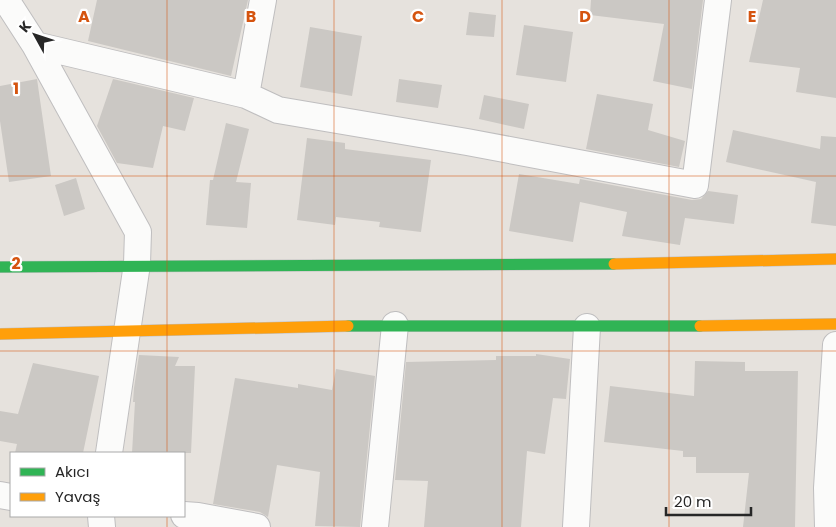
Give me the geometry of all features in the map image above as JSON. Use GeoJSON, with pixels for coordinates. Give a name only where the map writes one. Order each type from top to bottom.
{"type":"FeatureCollection","features":[{"type":"Feature","properties":{"kind":"main road"},"geometry":{"type":"LineString","coordinates":[[0,267],[137,264],[683,264],[836,259]]}},
{"type":"Feature","properties":{"kind":"main road"},"geometry":{"type":"LineString","coordinates":[[0,334],[395,325],[588,327],[836,324]]}},
{"type":"Feature","properties":{"kind":"street"},"geometry":{"type":"LineString","coordinates":[[246,95],[263,0]]}},
{"type":"Feature","properties":{"kind":"street"},"geometry":{"type":"LineString","coordinates":[[35,45],[246,95],[278,110],[457,140],[695,185],[718,0]]}},
{"type":"Feature","properties":{"kind":"street"},"geometry":{"type":"LineString","coordinates":[[6,6],[35,45],[138,232],[137,264],[110,452]]}},
{"type":"Feature","properties":{"kind":"street"},"geometry":{"type":"LineString","coordinates":[[375,527],[395,325]]}},
{"type":"Feature","properties":{"kind":"street"},"geometry":{"type":"LineString","coordinates":[[576,527],[588,327]]}},
{"type":"Feature","properties":{"kind":"street"},"geometry":{"type":"LineString","coordinates":[[828,527],[827,488],[836,345]]}},
{"type":"Feature","properties":{"kind":"street"},"geometry":{"type":"LineString","coordinates":[[185,515],[257,527]]}},
{"type":"Feature","properties":{"kind":"building"},"geometry":{"type":"Polygon","coordinates":[[[97,0],[248,0],[231,76],[88,41],[97,0]]]}},
{"type":"Feature","properties":{"kind":"building"},"geometry":{"type":"Polygon","coordinates":[[[591,0],[703,0],[692,89],[653,81],[664,24],[590,15],[591,0]]]}},
{"type":"Feature","properties":{"kind":"building"},"geometry":{"type":"Polygon","coordinates":[[[763,0],[836,0],[836,98],[796,92],[800,68],[749,62],[763,0]]]}},
{"type":"Feature","properties":{"kind":"building"},"geometry":{"type":"Polygon","coordinates":[[[469,12],[496,15],[494,37],[466,35],[469,12]]]}},
{"type":"Feature","properties":{"kind":"building"},"geometry":{"type":"Polygon","coordinates":[[[524,25],[573,32],[566,82],[516,75],[524,25]]]}},
{"type":"Feature","properties":{"kind":"building"},"geometry":{"type":"Polygon","coordinates":[[[310,27],[362,36],[352,96],[300,87],[310,27]]]}},
{"type":"Feature","properties":{"kind":"building"},"geometry":{"type":"Polygon","coordinates":[[[37,79],[51,176],[9,182],[0,121],[0,86],[37,79]]]}},
{"type":"Feature","properties":{"kind":"building"},"geometry":{"type":"Polygon","coordinates":[[[113,79],[194,98],[185,131],[163,126],[153,168],[117,163],[97,126],[113,79]]]}},
{"type":"Feature","properties":{"kind":"building"},"geometry":{"type":"Polygon","coordinates":[[[399,79],[442,85],[438,108],[396,102],[399,79]]]}},
{"type":"Feature","properties":{"kind":"building"},"geometry":{"type":"Polygon","coordinates":[[[597,94],[653,104],[648,130],[685,141],[679,167],[586,149],[597,94]]]}},
{"type":"Feature","properties":{"kind":"building"},"geometry":{"type":"Polygon","coordinates":[[[484,95],[529,104],[524,129],[479,119],[484,95]]]}},
{"type":"Feature","properties":{"kind":"building"},"geometry":{"type":"Polygon","coordinates":[[[226,123],[249,129],[236,182],[251,183],[247,228],[206,225],[210,180],[213,180],[226,123]]]}},
{"type":"Feature","properties":{"kind":"building"},"geometry":{"type":"Polygon","coordinates":[[[733,130],[820,149],[821,136],[836,137],[836,226],[811,223],[816,182],[726,162],[733,130]]]}},
{"type":"Feature","properties":{"kind":"building"},"geometry":{"type":"Polygon","coordinates":[[[307,138],[345,143],[345,149],[431,160],[421,232],[379,227],[380,222],[336,217],[335,225],[297,220],[307,138]]]}},
{"type":"Feature","properties":{"kind":"building"},"geometry":{"type":"Polygon","coordinates":[[[519,174],[579,184],[580,179],[692,200],[701,199],[708,191],[738,195],[734,224],[685,218],[680,245],[622,236],[627,212],[580,202],[573,242],[509,231],[519,174]]]}},
{"type":"Feature","properties":{"kind":"building"},"geometry":{"type":"Polygon","coordinates":[[[76,178],[85,209],[64,216],[55,185],[76,178]]]}},
{"type":"Feature","properties":{"kind":"building"},"geometry":{"type":"Polygon","coordinates":[[[536,354],[570,359],[566,399],[553,398],[545,454],[527,451],[521,527],[424,527],[428,481],[395,480],[406,362],[496,360],[496,356],[536,356],[536,354]]]}},
{"type":"Feature","properties":{"kind":"building"},"geometry":{"type":"Polygon","coordinates":[[[139,355],[179,357],[175,366],[195,366],[191,453],[132,452],[134,388],[139,355]]]}},
{"type":"Feature","properties":{"kind":"building"},"geometry":{"type":"Polygon","coordinates":[[[695,361],[745,362],[745,371],[798,371],[795,527],[743,527],[749,473],[696,473],[696,457],[683,457],[683,451],[604,442],[610,386],[694,396],[695,361]]]}},
{"type":"Feature","properties":{"kind":"building"},"geometry":{"type":"Polygon","coordinates":[[[33,363],[99,376],[83,452],[15,452],[17,444],[0,441],[0,411],[18,414],[33,363]]]}},
{"type":"Feature","properties":{"kind":"building"},"geometry":{"type":"Polygon","coordinates":[[[336,369],[375,376],[360,527],[315,526],[320,472],[277,465],[268,517],[260,512],[213,504],[235,378],[298,388],[298,384],[332,390],[336,369]]]}},
{"type":"Feature","properties":{"kind":"traffic: fast"},"geometry":{"type":"LineString","coordinates":[[0,267],[614,264]]}},
{"type":"Feature","properties":{"kind":"traffic: fast"},"geometry":{"type":"LineString","coordinates":[[348,326],[700,326]]}},
{"type":"Feature","properties":{"kind":"traffic: slow"},"geometry":{"type":"LineString","coordinates":[[614,264],[836,259]]}},
{"type":"Feature","properties":{"kind":"traffic: slow"},"geometry":{"type":"LineString","coordinates":[[700,326],[836,324]]}},
{"type":"Feature","properties":{"kind":"traffic: slow"},"geometry":{"type":"LineString","coordinates":[[0,334],[348,326]]}}]}
